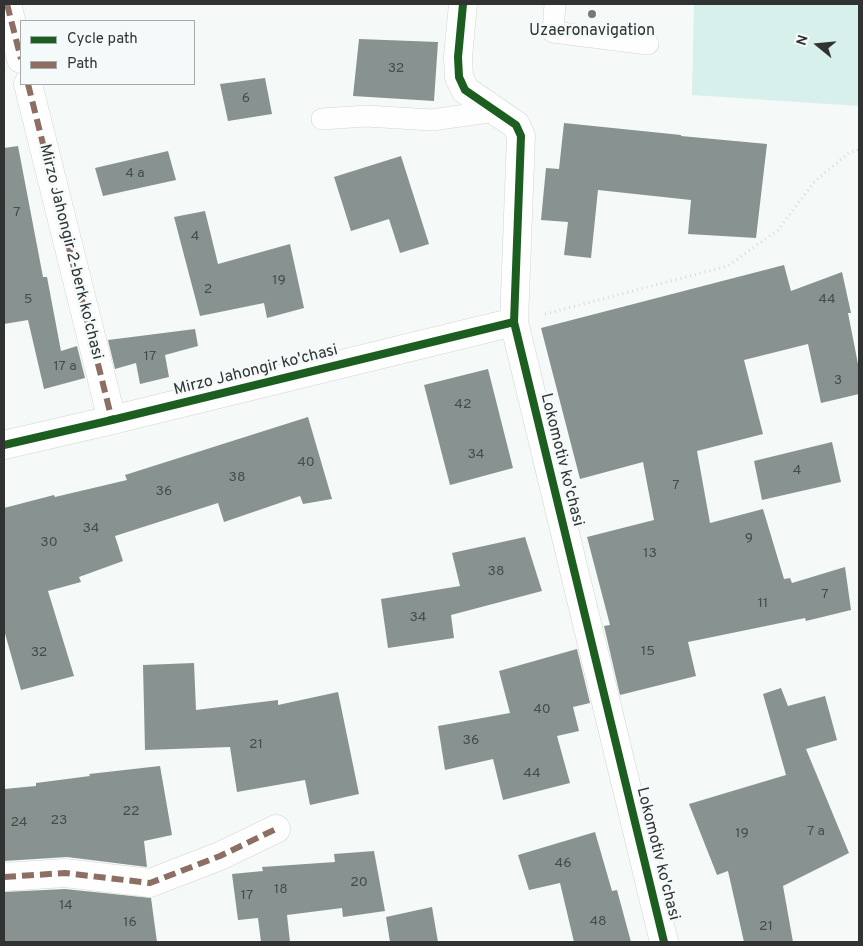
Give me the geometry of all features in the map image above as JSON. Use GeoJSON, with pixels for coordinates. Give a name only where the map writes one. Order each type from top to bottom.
{"type":"FeatureCollection","features":[{"type":"Feature","properties":{"kind":"street"},"geometry":{"type":"LineString","coordinates":[[7,4],[20,55]]}},
{"type":"Feature","properties":{"kind":"street","name":"Lokomotiv ko'chasi"},"geometry":{"type":"LineString","coordinates":[[463,4],[458,57],[459,77],[465,90],[516,125],[521,136],[514,322],[664,942]]}},
{"type":"Feature","properties":{"kind":"street","name":"Mirzo Jahongir 2-berk ko'chasi"},"geometry":{"type":"LineString","coordinates":[[28,85],[112,420]]}},
{"type":"Feature","properties":{"kind":"street","name":"Mirzo Jahongir ko'chasi"},"geometry":{"type":"LineString","coordinates":[[4,445],[514,322]]}},
{"type":"Feature","properties":{"kind":"street"},"geometry":{"type":"LineString","coordinates":[[4,877],[65,874],[150,883],[220,856],[276,829]]}},
{"type":"Feature","properties":{"kind":"lane"},"geometry":{"type":"LineString","coordinates":[[555,4],[553,32],[648,44]]}},
{"type":"Feature","properties":{"kind":"lane"},"geometry":{"type":"LineString","coordinates":[[322,119],[366,116],[432,120],[495,111]]}},
{"type":"Feature","properties":{"kind":"path"},"geometry":{"type":"LineString","coordinates":[[514,322],[728,266],[778,230],[815,181],[850,152],[859,150]]}},
{"type":"Feature","properties":{"kind":"shaded area"},"geometry":{"type":"Polygon","coordinates":[[[694,4],[859,4],[859,106],[692,95],[694,4]]]}},
{"type":"Feature","properties":{"kind":"building"},"geometry":{"type":"Polygon","coordinates":[[[359,39],[438,42],[434,101],[353,96],[359,39]]]}},
{"type":"Feature","properties":{"kind":"building"},"geometry":{"type":"Polygon","coordinates":[[[265,78],[272,114],[228,121],[220,84],[265,78]]]}},
{"type":"Feature","properties":{"kind":"building"},"geometry":{"type":"Polygon","coordinates":[[[564,123],[767,144],[756,238],[688,234],[691,200],[598,190],[591,258],[564,255],[568,222],[541,220],[546,168],[559,169],[564,123]]]}},
{"type":"Feature","properties":{"kind":"building"},"geometry":{"type":"Polygon","coordinates":[[[18,146],[43,277],[47,277],[61,351],[77,346],[85,378],[44,389],[28,320],[4,324],[4,148],[18,146]]]}},
{"type":"Feature","properties":{"kind":"building"},"geometry":{"type":"Polygon","coordinates":[[[168,151],[176,180],[103,196],[95,168],[168,151]]]}},
{"type":"Feature","properties":{"kind":"building"},"geometry":{"type":"Polygon","coordinates":[[[401,156],[429,244],[400,253],[389,219],[351,231],[334,177],[401,156]]]}},
{"type":"Feature","properties":{"kind":"building"},"geometry":{"type":"Polygon","coordinates":[[[205,211],[218,264],[290,244],[304,308],[267,318],[264,303],[200,316],[174,217],[205,211]]]}},
{"type":"Feature","properties":{"kind":"building"},"geometry":{"type":"Polygon","coordinates":[[[784,265],[791,291],[842,272],[851,313],[848,313],[859,369],[859,394],[821,403],[808,344],[744,360],[763,434],[697,451],[710,523],[763,509],[784,579],[790,578],[792,583],[845,567],[851,610],[806,621],[805,618],[688,642],[696,676],[620,695],[604,626],[610,625],[587,537],[654,520],[643,462],[580,479],[541,328],[784,265]]]}},
{"type":"Feature","properties":{"kind":"building"},"geometry":{"type":"Polygon","coordinates":[[[195,329],[198,346],[165,355],[169,377],[140,384],[136,363],[115,369],[108,340],[195,329]]]}},
{"type":"Feature","properties":{"kind":"building"},"geometry":{"type":"Polygon","coordinates":[[[488,369],[513,468],[450,485],[424,385],[488,369]]]}},
{"type":"Feature","properties":{"kind":"building"},"geometry":{"type":"Polygon","coordinates":[[[308,417],[332,499],[303,504],[300,496],[224,522],[218,503],[115,536],[123,561],[79,577],[81,582],[48,591],[74,676],[21,690],[4,630],[4,508],[54,495],[55,497],[127,480],[125,475],[308,417]]]}},
{"type":"Feature","properties":{"kind":"building"},"geometry":{"type":"Polygon","coordinates":[[[832,442],[841,482],[762,500],[754,461],[832,442]]]}},
{"type":"Feature","properties":{"kind":"building"},"geometry":{"type":"Polygon","coordinates":[[[525,537],[542,591],[451,615],[454,638],[388,648],[381,599],[460,586],[452,553],[525,537]]]}},
{"type":"Feature","properties":{"kind":"building"},"geometry":{"type":"Polygon","coordinates":[[[577,649],[590,703],[573,707],[579,731],[557,736],[570,783],[503,800],[493,759],[445,770],[438,726],[510,713],[499,671],[577,649]]]}},
{"type":"Feature","properties":{"kind":"building"},"geometry":{"type":"Polygon","coordinates":[[[194,663],[196,710],[278,700],[278,705],[338,692],[359,794],[310,805],[305,780],[237,792],[230,747],[145,750],[143,665],[194,663]]]}},
{"type":"Feature","properties":{"kind":"building"},"geometry":{"type":"Polygon","coordinates":[[[781,688],[788,706],[825,696],[837,740],[806,749],[849,853],[783,886],[793,942],[744,942],[728,871],[717,875],[689,804],[786,775],[763,694],[781,688]]]}},
{"type":"Feature","properties":{"kind":"building"},"geometry":{"type":"Polygon","coordinates":[[[160,766],[172,835],[144,841],[147,867],[67,857],[4,861],[4,789],[36,786],[36,783],[90,776],[89,774],[160,766]]]}},
{"type":"Feature","properties":{"kind":"building"},"geometry":{"type":"Polygon","coordinates":[[[595,832],[612,891],[617,890],[631,942],[574,942],[560,883],[529,890],[518,855],[595,832]]]}},
{"type":"Feature","properties":{"kind":"building"},"geometry":{"type":"Polygon","coordinates":[[[374,851],[385,911],[343,917],[342,908],[287,915],[290,942],[261,942],[258,918],[238,920],[232,874],[263,871],[262,867],[335,862],[334,854],[374,851]]]}},
{"type":"Feature","properties":{"kind":"building"},"geometry":{"type":"Polygon","coordinates":[[[65,889],[151,898],[157,942],[4,942],[4,892],[65,889]]]}},
{"type":"Feature","properties":{"kind":"building"},"geometry":{"type":"Polygon","coordinates":[[[432,907],[438,942],[390,942],[386,917],[432,907]]]}},
{"type":"Feature","properties":{"kind":"marked path"},"geometry":{"type":"LineString","coordinates":[[7,4],[20,55]]}},
{"type":"Feature","properties":{"kind":"marked path"},"geometry":{"type":"LineString","coordinates":[[28,85],[112,420]]}},
{"type":"Feature","properties":{"kind":"marked path"},"geometry":{"type":"LineString","coordinates":[[4,877],[65,873],[150,883],[220,856],[276,829]]}},
{"type":"Feature","properties":{"kind":"cycle path"},"geometry":{"type":"LineString","coordinates":[[463,4],[458,57],[459,77],[465,90],[516,125],[521,136],[514,322],[664,942]]}},
{"type":"Feature","properties":{"kind":"cycle path"},"geometry":{"type":"LineString","coordinates":[[4,445],[514,322]]}},
{"type":"Feature","properties":{"kind":"place","name":"Uzaeronavigation"},"geometry":{"type":"Point","coordinates":[592,14]}}]}
